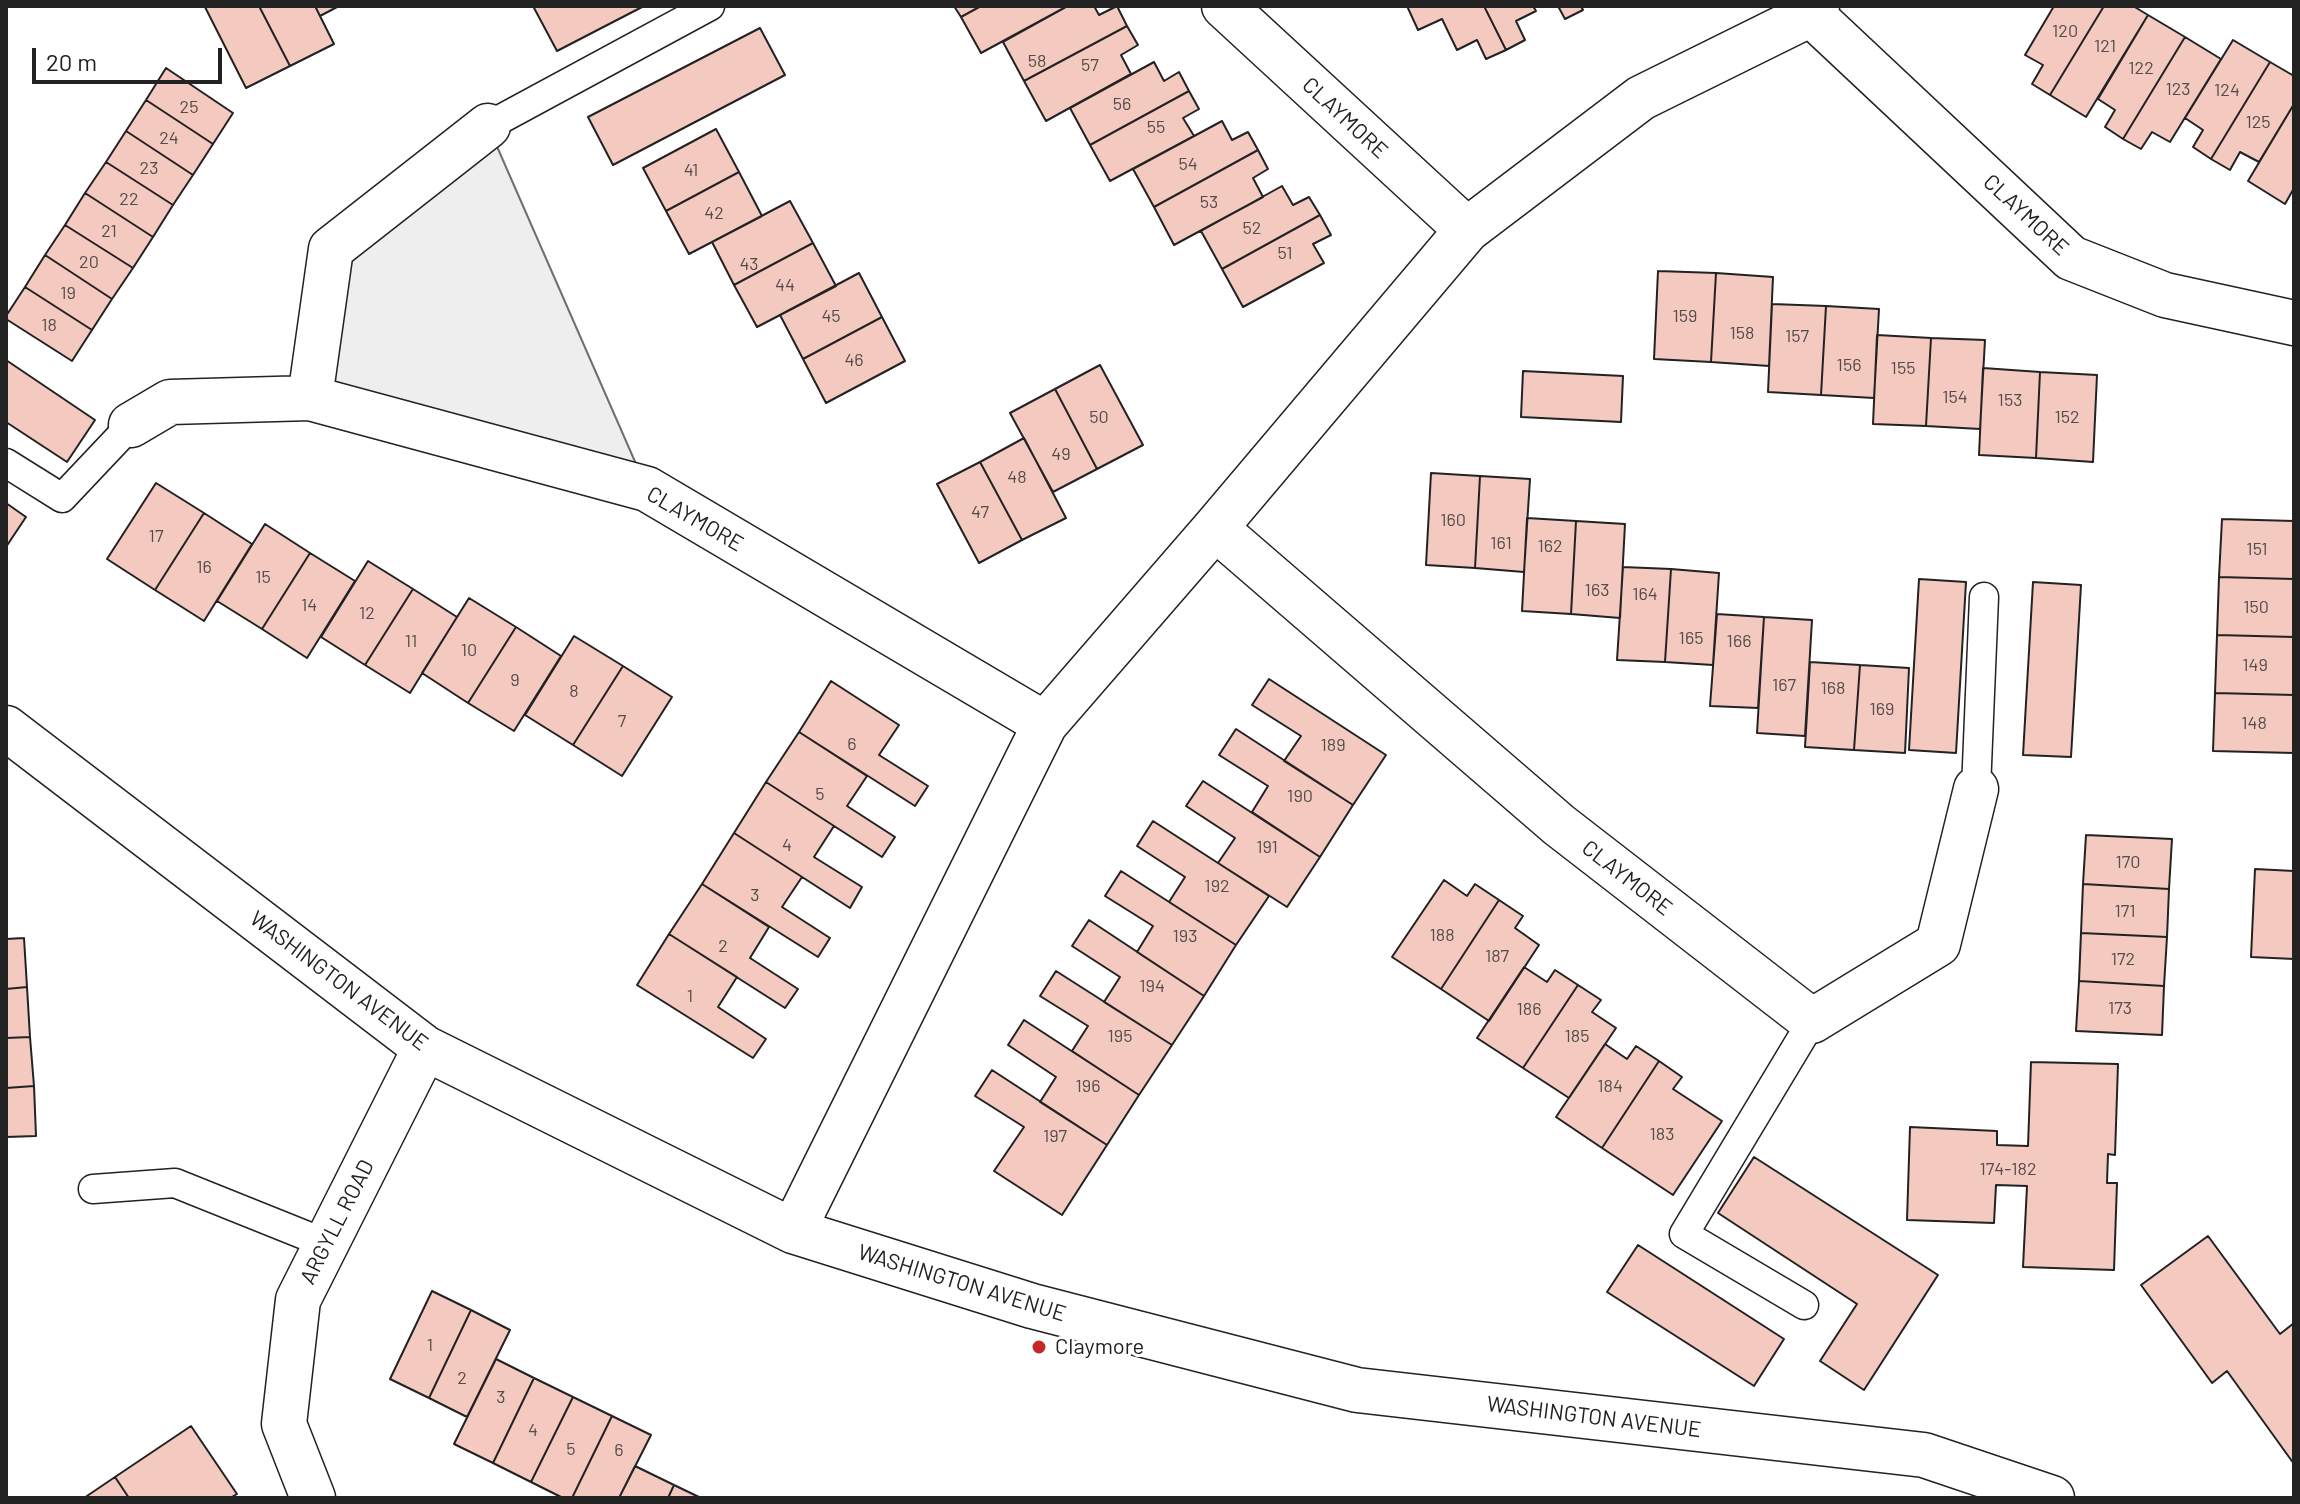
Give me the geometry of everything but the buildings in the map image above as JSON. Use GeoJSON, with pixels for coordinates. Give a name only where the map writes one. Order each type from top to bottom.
{"type":"FeatureCollection","features":[{"type":"Feature","properties":{"kind":"street","name":"CLAYMORE"},"geometry":{"type":"LineString","coordinates":[[1224,6],[1467,230]]}},
{"type":"Feature","properties":{"kind":"street","name":"CLAYMORE"},"geometry":{"type":"LineString","coordinates":[[793,1231],[1045,724],[1467,230],[1641,98],[1814,10],[2071,258],[2165,295],[2294,323]]}},
{"type":"Feature","properties":{"kind":"street"},"geometry":{"type":"LineString","coordinates":[[310,398],[331,249],[488,126]]}},
{"type":"Feature","properties":{"kind":"street","name":"CLAYMORE"},"geometry":{"type":"LineString","coordinates":[[131,425],[170,402],[310,398],[647,489],[1045,724]]}},
{"type":"Feature","properties":{"kind":"street","name":"CLAYMORE"},"geometry":{"type":"LineString","coordinates":[[1215,528],[1559,825],[1812,1021]]}},
{"type":"Feature","properties":{"kind":"street","name":"WASHINGTON AVENUE"},"geometry":{"type":"LineString","coordinates":[[6,728],[425,1048],[793,1231],[1032,1306],[1357,1390],[1924,1455],[2052,1498]]}},
{"type":"Feature","properties":{"kind":"street"},"geometry":{"type":"LineString","coordinates":[[1812,1021],[1938,944],[1976,789]]}},
{"type":"Feature","properties":{"kind":"street","name":"ARGYLL ROAD"},"geometry":{"type":"LineString","coordinates":[[313,1498],[284,1424],[298,1300],[425,1048]]}},
{"type":"Feature","properties":{"kind":"lane"},"geometry":{"type":"LineString","coordinates":[[488,126],[710,6]]}},
{"type":"Feature","properties":{"kind":"lane"},"geometry":{"type":"LineString","coordinates":[[6,463],[62,498],[131,425]]}},
{"type":"Feature","properties":{"kind":"lane"},"geometry":{"type":"LineString","coordinates":[[1976,789],[1984,597]]}},
{"type":"Feature","properties":{"kind":"lane"},"geometry":{"type":"LineString","coordinates":[[1804,1305],[1684,1234],[1812,1021]]}},
{"type":"Feature","properties":{"kind":"lane"},"geometry":{"type":"LineString","coordinates":[[93,1189],[175,1183],[327,1244]]}},
{"type":"Feature","properties":{"kind":"shaded area"},"geometry":{"type":"Polygon","coordinates":[[[488,126],[647,489],[310,398],[331,249],[488,126]]]}},
{"type":"Feature","properties":{"kind":"place","name":"Claymore"},"geometry":{"type":"Point","coordinates":[1039,1347]}}]}
